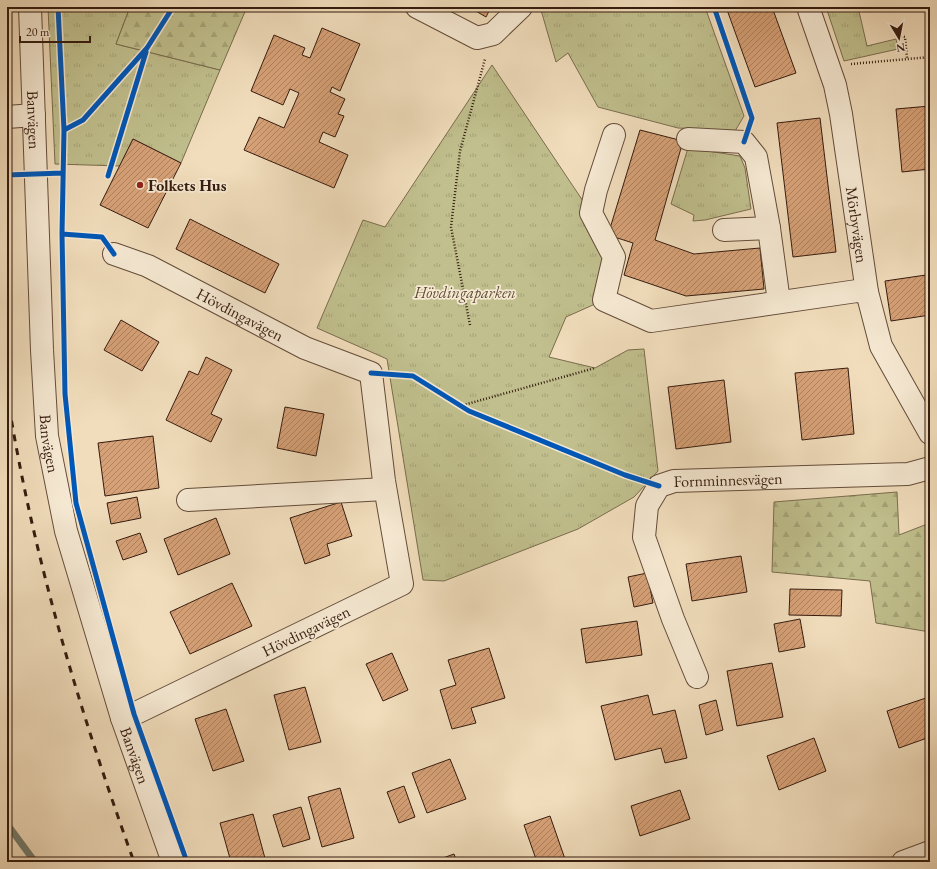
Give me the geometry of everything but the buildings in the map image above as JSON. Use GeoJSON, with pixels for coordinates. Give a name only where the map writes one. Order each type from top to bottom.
{"type":"FeatureCollection","features":[{"type":"Feature","properties":{"kind":"street","name":"Banvägen"},"geometry":{"type":"LineString","coordinates":[[30,7],[42,350],[47,436],[66,531],[122,718],[173,862]]}},
{"type":"Feature","properties":{"kind":"street"},"geometry":{"type":"LineString","coordinates":[[417,7],[477,38],[493,34],[520,7]]}},
{"type":"Feature","properties":{"kind":"street","name":"Mörbyvägen"},"geometry":{"type":"LineString","coordinates":[[808,7],[835,85],[842,114],[867,292],[880,346],[930,433]]}},
{"type":"Feature","properties":{"kind":"street"},"geometry":{"type":"LineString","coordinates":[[7,117],[34,115]]}},
{"type":"Feature","properties":{"kind":"street"},"geometry":{"type":"LineString","coordinates":[[614,135],[596,190],[591,213],[614,257],[604,300],[651,322],[857,291],[867,292]]}},
{"type":"Feature","properties":{"kind":"street"},"geometry":{"type":"LineString","coordinates":[[688,139],[744,142],[756,157],[769,228],[779,302]]}},
{"type":"Feature","properties":{"kind":"street"},"geometry":{"type":"LineString","coordinates":[[724,230],[769,228]]}},
{"type":"Feature","properties":{"kind":"street","name":"Hövdingavägen"},"geometry":{"type":"LineString","coordinates":[[114,254],[148,266],[305,348],[371,373],[385,489],[402,584],[134,714],[122,718]]}},
{"type":"Feature","properties":{"kind":"street","name":"Fornminnesvägen"},"geometry":{"type":"LineString","coordinates":[[697,678],[672,619],[644,537],[647,506],[659,486],[674,481],[908,474],[930,468]]}},
{"type":"Feature","properties":{"kind":"street"},"geometry":{"type":"LineString","coordinates":[[188,500],[385,489]]}},
{"type":"Feature","properties":{"kind":"street"},"geometry":{"type":"LineString","coordinates":[[903,862],[930,852]]}},
{"type":"Feature","properties":{"kind":"path"},"geometry":{"type":"LineString","coordinates":[[470,325],[451,227],[460,151],[473,100],[493,34]]}},
{"type":"Feature","properties":{"kind":"path"},"geometry":{"type":"LineString","coordinates":[[895,35],[904,37],[907,58]]}},
{"type":"Feature","properties":{"kind":"path"},"geometry":{"type":"LineString","coordinates":[[848,64],[930,57]]}},
{"type":"Feature","properties":{"kind":"path"},"geometry":{"type":"LineString","coordinates":[[460,406],[595,368]]}},
{"type":"Feature","properties":{"kind":"path"},"geometry":{"type":"LineString","coordinates":[[454,402],[469,411]]}},
{"type":"Feature","properties":{"kind":"green space"},"geometry":{"type":"Polygon","coordinates":[[[48,7],[130,7],[116,44],[220,70],[181,163],[133,139],[120,166],[55,164],[48,7]]]}},
{"type":"Feature","properties":{"kind":"green space"},"geometry":{"type":"Polygon","coordinates":[[[130,7],[247,7],[220,70],[116,44],[130,7]]]}},
{"type":"Feature","properties":{"kind":"green space"},"geometry":{"type":"Polygon","coordinates":[[[544,7],[705,7],[744,116],[735,131],[678,128],[598,107],[568,53],[556,62],[541,10],[544,7]]]}},
{"type":"Feature","properties":{"kind":"green space"},"geometry":{"type":"Polygon","coordinates":[[[826,7],[858,7],[867,46],[896,39],[898,49],[844,61],[826,7]]]}},
{"type":"Feature","properties":{"kind":"green space","name":"Hövdingaparken"},"geometry":{"type":"Polygon","coordinates":[[[492,65],[591,213],[614,257],[604,300],[566,317],[549,357],[595,368],[628,350],[644,349],[658,471],[634,497],[578,529],[444,581],[423,580],[387,359],[317,328],[363,220],[385,227],[492,65]]]}},
{"type":"Feature","properties":{"kind":"green space"},"geometry":{"type":"Polygon","coordinates":[[[688,148],[740,156],[745,168],[751,209],[705,220],[693,221],[694,215],[671,204],[688,148]]]}},
{"type":"Feature","properties":{"kind":"green space"},"geometry":{"type":"Polygon","coordinates":[[[897,492],[899,535],[930,523],[930,632],[876,623],[870,581],[772,572],[774,502],[897,492]]]}},
{"type":"Feature","properties":{"kind":"waterway"},"geometry":{"type":"LineString","coordinates":[[7,824],[35,862]]}},
{"type":"Feature","properties":{"kind":"railway"},"geometry":{"type":"LineString","coordinates":[[7,393],[17,453],[30,513],[59,630],[94,747],[134,862]]}},
{"type":"Feature","properties":{"kind":"cycle path"},"geometry":{"type":"LineString","coordinates":[[58,7],[64,130],[62,234],[65,394],[76,503],[134,714],[187,862]]}},
{"type":"Feature","properties":{"kind":"cycle path"},"geometry":{"type":"LineString","coordinates":[[64,130],[83,120],[147,48],[173,7]]}},
{"type":"Feature","properties":{"kind":"cycle path"},"geometry":{"type":"LineString","coordinates":[[714,7],[752,118],[744,142]]}},
{"type":"Feature","properties":{"kind":"cycle path"},"geometry":{"type":"LineString","coordinates":[[108,176],[146,52]]}},
{"type":"Feature","properties":{"kind":"cycle path"},"geometry":{"type":"LineString","coordinates":[[7,175],[63,173]]}},
{"type":"Feature","properties":{"kind":"cycle path"},"geometry":{"type":"LineString","coordinates":[[62,234],[102,237],[114,254]]}},
{"type":"Feature","properties":{"kind":"cycle path"},"geometry":{"type":"LineString","coordinates":[[371,373],[413,376],[469,411],[625,475],[659,486]]}},
{"type":"Feature","properties":{"kind":"place","name":"Folkets Hus"},"geometry":{"type":"Point","coordinates":[140,185]}}]}
